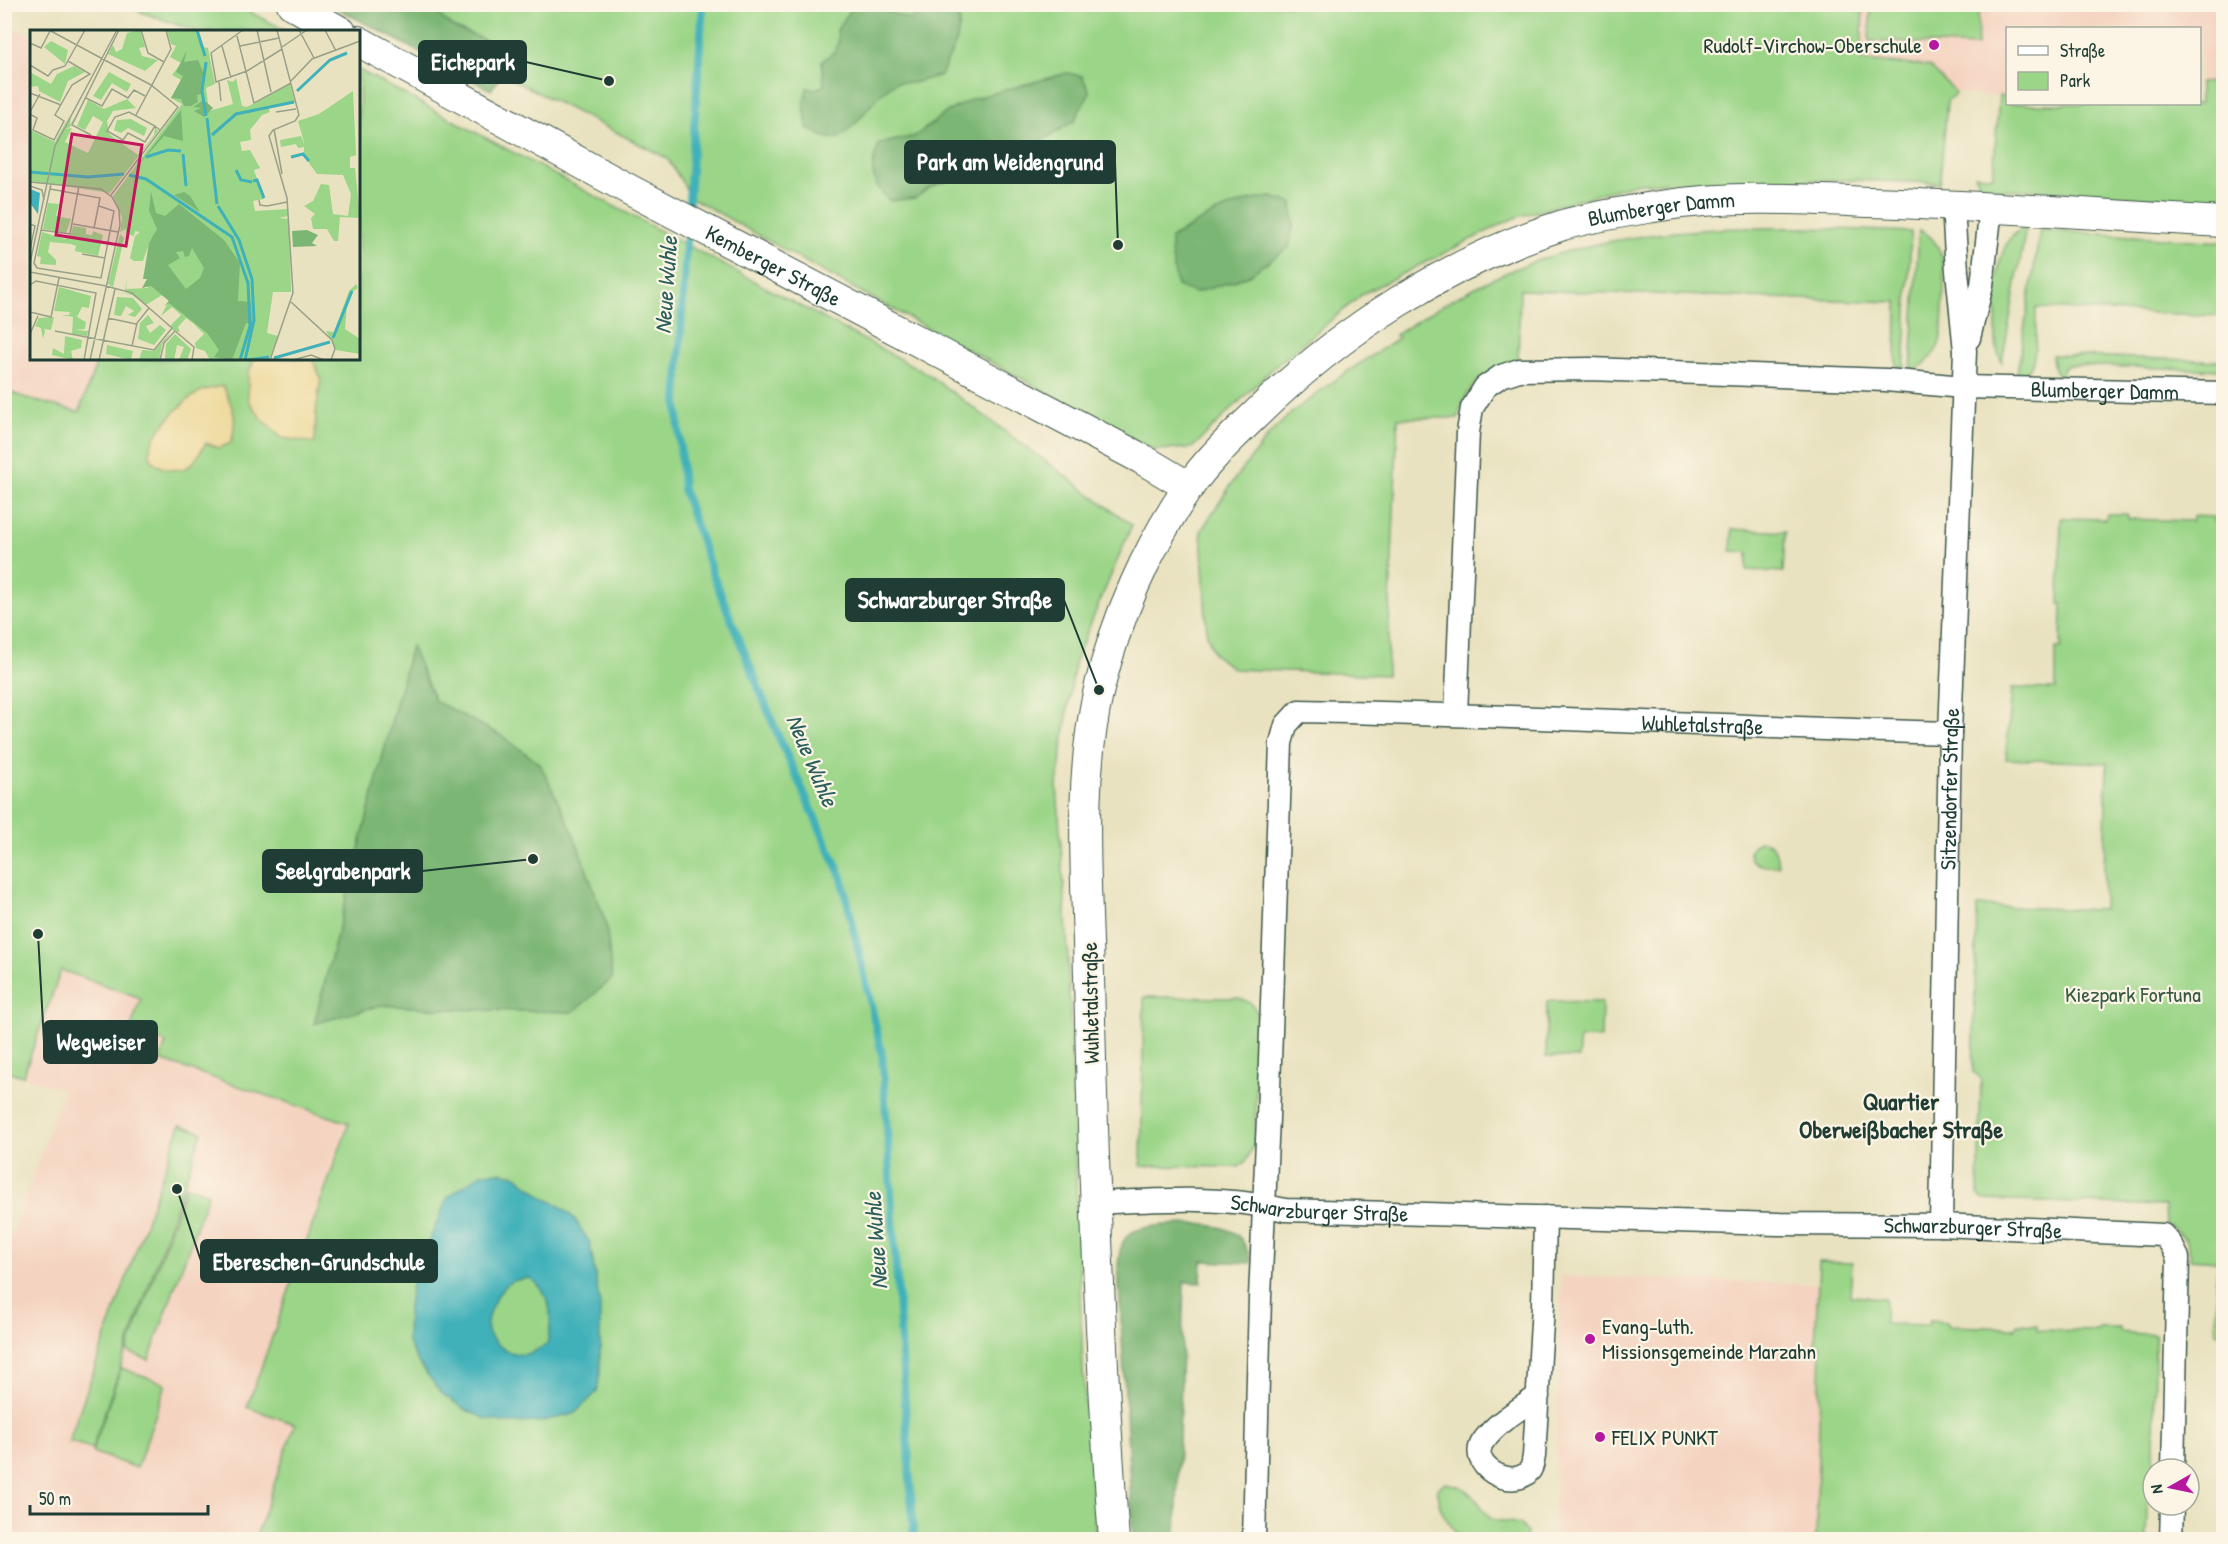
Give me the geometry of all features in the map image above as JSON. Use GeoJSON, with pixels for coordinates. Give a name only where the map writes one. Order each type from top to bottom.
{"type":"FeatureCollection","features":[{"type":"Feature","properties":{"kind":"main road"},"geometry":{"type":"LineString","coordinates":[[292,4],[338,30]]}},
{"type":"Feature","properties":{"kind":"main road","name":"Kemberger Straße"},"geometry":{"type":"LineString","coordinates":[[360,42],[630,190],[1142,459],[1189,487]]}},
{"type":"Feature","properties":{"kind":"main road","name":"Blumberger Damm"},"geometry":{"type":"LineString","coordinates":[[1189,487],[1211,458],[1280,390],[1368,321],[1476,258],[1567,224],[1661,206],[1726,199],[1793,199],[1953,206],[2223,222]]}},
{"type":"Feature","properties":{"kind":"main road","name":"Wuhletalstraße"},"geometry":{"type":"LineString","coordinates":[[1114,1539],[1095,1203],[1085,831],[1092,733],[1099,690],[1120,621],[1161,531],[1189,487]]}},
{"type":"Feature","properties":{"kind":"street","name":"Sitzendorfer Straße"},"geometry":{"type":"LineString","coordinates":[[1941,1225],[1950,733],[1965,351],[1953,206]]}},
{"type":"Feature","properties":{"kind":"street","name":"Sitzendorfer Straße"},"geometry":{"type":"LineString","coordinates":[[1965,351],[1976,312],[1992,208]]}},
{"type":"Feature","properties":{"kind":"street","name":"Blumberger Damm"},"geometry":{"type":"LineString","coordinates":[[1456,714],[1468,432],[1472,408],[1485,387],[1501,376],[1519,370],[1590,369],[1874,380],[1963,387],[2223,393]]}},
{"type":"Feature","properties":{"kind":"street","name":"Wuhletalstraße"},"geometry":{"type":"LineString","coordinates":[[1254,1539],[1281,743],[1286,724],[1299,711],[1456,714],[1691,725],[1950,733]]}},
{"type":"Feature","properties":{"kind":"street","name":"Schwarzburger Straße"},"geometry":{"type":"LineString","coordinates":[[1095,1203],[1228,1200],[1285,1210],[1941,1225],[2163,1235],[2178,1258],[2173,1457]]}},
{"type":"Feature","properties":{"kind":"street"},"geometry":{"type":"LineString","coordinates":[[1538,1396],[1545,1217]]}},
{"type":"Feature","properties":{"kind":"street"},"geometry":{"type":"LineString","coordinates":[[2171,1539],[2172,1517]]}},
{"type":"Feature","properties":{"kind":"shaded area","name":"Rudolf-Virchow-Oberschule"},"geometry":{"type":"Polygon","coordinates":[[[1863,5],[2223,5],[2223,83],[2201,82],[2201,27],[2006,27],[2006,97],[1956,93],[1929,66],[1860,61],[1863,5]]]}},
{"type":"Feature","properties":{"kind":"shaded area"},"geometry":{"type":"Polygon","coordinates":[[[4,25],[30,35],[30,360],[98,360],[79,412],[32,400],[5,390],[4,25]]]}},
{"type":"Feature","properties":{"kind":"shaded area"},"geometry":{"type":"Polygon","coordinates":[[[60,970],[141,998],[166,1043],[161,1060],[349,1123],[247,1407],[296,1423],[255,1539],[5,1540],[5,1255],[63,1090],[23,1076],[60,970]]]}},
{"type":"Feature","properties":{"kind":"shaded area"},"geometry":{"type":"Polygon","coordinates":[[[1561,1276],[1818,1284],[1815,1345],[1821,1346],[1816,1539],[1554,1540],[1561,1276]]]}},
{"type":"Feature","properties":{"kind":"green space"},"geometry":{"type":"Polygon","coordinates":[[[121,5],[236,5],[285,30],[193,30],[121,5]]]}},
{"type":"Feature","properties":{"kind":"green space"},"geometry":{"type":"Polygon","coordinates":[[[331,5],[426,5],[455,28],[517,52],[491,90],[331,5]]]}},
{"type":"Feature","properties":{"kind":"green space"},"geometry":{"type":"Polygon","coordinates":[[[365,5],[1863,5],[1861,61],[1929,66],[1956,93],[1947,101],[1940,183],[1847,180],[1638,183],[1514,218],[1364,293],[1272,369],[1192,448],[1154,450],[822,271],[692,198],[667,158],[365,5]]]}},
{"type":"Feature","properties":{"kind":"green space"},"geometry":{"type":"Polygon","coordinates":[[[854,5],[878,5],[886,11],[909,19],[945,7],[960,21],[957,40],[941,75],[913,83],[897,82],[881,93],[855,124],[839,138],[826,138],[807,128],[804,104],[807,88],[815,89],[824,86],[822,61],[836,48],[837,30],[854,5]]]}},
{"type":"Feature","properties":{"kind":"green space"},"geometry":{"type":"Polygon","coordinates":[[[1871,5],[1979,5],[1977,46],[1869,41],[1871,5]]]}},
{"type":"Feature","properties":{"kind":"green space"},"geometry":{"type":"Polygon","coordinates":[[[360,71],[926,373],[1132,525],[1075,661],[1057,785],[1067,933],[1083,1372],[1096,1539],[255,1539],[295,1424],[247,1407],[349,1123],[160,1060],[166,1043],[130,1030],[141,998],[61,970],[23,1076],[5,1071],[4,390],[79,412],[98,360],[360,360],[360,71]]]}},
{"type":"Feature","properties":{"kind":"green space"},"geometry":{"type":"Polygon","coordinates":[[[1067,73],[1082,76],[1090,92],[1074,121],[1020,155],[931,187],[915,198],[890,201],[878,188],[873,168],[879,144],[915,136],[947,112],[972,99],[1067,73]]]}},
{"type":"Feature","properties":{"kind":"green space"},"geometry":{"type":"Polygon","coordinates":[[[2201,82],[2223,83],[2223,203],[2035,190],[1983,189],[1975,175],[1993,176],[1999,96],[2006,97],[2006,105],[2201,105],[2201,82]]]}},
{"type":"Feature","properties":{"kind":"green space"},"geometry":{"type":"Polygon","coordinates":[[[1271,197],[1292,203],[1294,223],[1289,247],[1246,277],[1195,293],[1177,286],[1171,238],[1231,206],[1271,197]]]}},
{"type":"Feature","properties":{"kind":"green space"},"geometry":{"type":"Polygon","coordinates":[[[1743,228],[1911,232],[1904,371],[1896,363],[1897,302],[1520,290],[1518,360],[1479,380],[1467,395],[1458,418],[1398,418],[1387,675],[1233,669],[1214,654],[1207,635],[1201,531],[1236,477],[1270,434],[1290,414],[1339,377],[1399,338],[1395,335],[1451,300],[1510,271],[1566,252],[1625,239],[1685,231],[1743,228]]]}},
{"type":"Feature","properties":{"kind":"green space"},"geometry":{"type":"Polygon","coordinates":[[[2026,228],[2002,362],[1996,342],[1996,295],[2001,260],[2006,245],[2014,234],[2026,228]]]}},
{"type":"Feature","properties":{"kind":"green space"},"geometry":{"type":"Polygon","coordinates":[[[1919,230],[1936,244],[1943,264],[1942,323],[1941,338],[1936,351],[1923,365],[1911,371],[1919,230]]]}},
{"type":"Feature","properties":{"kind":"green space"},"geometry":{"type":"Polygon","coordinates":[[[2040,230],[2223,242],[2223,316],[2036,308],[2033,359],[2030,368],[2025,373],[2017,374],[2040,230]]]}},
{"type":"Feature","properties":{"kind":"green space"},"geometry":{"type":"Polygon","coordinates":[[[2052,355],[2223,361],[2223,370],[2067,365],[2063,369],[2063,376],[2058,376],[2054,370],[2052,355]]]}},
{"type":"Feature","properties":{"kind":"green space","name":"Kiezpark Fortuna"},"geometry":{"type":"Polygon","coordinates":[[[2107,514],[2127,514],[2128,519],[2192,521],[2193,516],[2213,517],[2213,522],[2224,522],[2223,1333],[2216,1333],[2217,1261],[2191,1259],[2184,1237],[2166,1224],[2165,1206],[1984,1200],[1978,1195],[1981,1078],[1973,1072],[1977,906],[2103,910],[2107,763],[2006,759],[2012,688],[2056,689],[2056,648],[2061,648],[2062,604],[2059,604],[2061,518],[2106,519],[2107,514]]]}},
{"type":"Feature","properties":{"kind":"green space"},"geometry":{"type":"Polygon","coordinates":[[[1732,529],[1785,532],[1783,572],[1747,570],[1748,552],[1731,551],[1732,529]]]}},
{"type":"Feature","properties":{"kind":"green space"},"geometry":{"type":"Polygon","coordinates":[[[411,646],[435,701],[502,736],[540,764],[572,830],[606,923],[612,979],[573,1012],[440,1009],[381,1005],[314,1024],[411,646]]]}},
{"type":"Feature","properties":{"kind":"green space"},"geometry":{"type":"Polygon","coordinates":[[[1760,841],[1772,846],[1776,853],[1778,866],[1756,863],[1749,856],[1753,846],[1760,841]]]}},
{"type":"Feature","properties":{"kind":"green space"},"geometry":{"type":"Polygon","coordinates":[[[1144,997],[1238,998],[1251,1003],[1257,1012],[1255,1143],[1246,1161],[1239,1167],[1141,1166],[1144,997]]]}},
{"type":"Feature","properties":{"kind":"green space"},"geometry":{"type":"Polygon","coordinates":[[[1547,1001],[1602,1002],[1601,1038],[1579,1038],[1579,1058],[1546,1057],[1547,1001]]]}},
{"type":"Feature","properties":{"kind":"green space"},"geometry":{"type":"Polygon","coordinates":[[[180,1125],[202,1132],[92,1449],[69,1441],[180,1125]]]}},
{"type":"Feature","properties":{"kind":"green space"},"geometry":{"type":"Polygon","coordinates":[[[186,1186],[208,1194],[149,1360],[127,1352],[186,1186]]]}},
{"type":"Feature","properties":{"kind":"green space"},"geometry":{"type":"Polygon","coordinates":[[[1197,1224],[1233,1232],[1244,1243],[1251,1263],[1202,1261],[1201,1283],[1184,1282],[1176,1539],[1133,1539],[1119,1254],[1125,1238],[1134,1231],[1161,1225],[1197,1224]]]}},
{"type":"Feature","properties":{"kind":"green space"},"geometry":{"type":"Polygon","coordinates":[[[1819,1262],[1852,1263],[1850,1296],[1885,1298],[1885,1324],[1929,1325],[1929,1321],[1948,1322],[1948,1326],[2016,1328],[2017,1324],[2037,1325],[2037,1330],[2098,1331],[2099,1328],[2120,1328],[2120,1332],[2155,1335],[2154,1457],[2141,1457],[2141,1517],[2147,1517],[2146,1539],[1816,1539],[1821,1346],[1815,1346],[1819,1262]]]}},
{"type":"Feature","properties":{"kind":"green space"},"geometry":{"type":"Polygon","coordinates":[[[121,1368],[166,1384],[137,1468],[92,1452],[121,1368]]]}},
{"type":"Feature","properties":{"kind":"green space"},"geometry":{"type":"Polygon","coordinates":[[[1444,1483],[1467,1490],[1491,1519],[1520,1524],[1527,1533],[1526,1539],[1461,1539],[1441,1509],[1438,1488],[1444,1483]]]}},
{"type":"Feature","properties":{"kind":"sand"},"geometry":{"type":"Polygon","coordinates":[[[254,360],[312,360],[321,378],[316,412],[315,443],[282,438],[261,418],[248,400],[248,373],[254,360]]]}},
{"type":"Feature","properties":{"kind":"sand"},"geometry":{"type":"Polygon","coordinates":[[[223,386],[234,414],[231,443],[219,448],[206,443],[193,463],[183,469],[170,470],[157,465],[150,455],[150,448],[166,422],[196,394],[223,386]]]}},
{"type":"Feature","properties":{"kind":"water"},"geometry":{"type":"Polygon","coordinates":[[[501,1172],[515,1175],[574,1218],[590,1243],[600,1305],[600,1373],[597,1392],[574,1414],[539,1422],[509,1423],[486,1419],[464,1409],[441,1393],[418,1362],[407,1341],[408,1305],[413,1278],[448,1197],[482,1173],[501,1172]],[[530,1278],[511,1282],[502,1289],[491,1308],[487,1321],[489,1333],[497,1344],[509,1352],[530,1353],[547,1344],[550,1325],[549,1308],[547,1299],[538,1285],[530,1278]]]}},
{"type":"Feature","properties":{"kind":"waterway","name":"Neue Wuhle"},"geometry":{"type":"LineString","coordinates":[[688,213],[703,4]]}},
{"type":"Feature","properties":{"kind":"waterway","name":"Neue Wuhle"},"geometry":{"type":"LineString","coordinates":[[687,228],[677,400],[683,489],[713,575],[777,733],[842,878],[882,1054],[914,1540]]}},
{"type":"Feature","properties":{"kind":"place","name":"Rudolf-Virchow-Oberschule"},"geometry":{"type":"Point","coordinates":[1934,45]}},
{"type":"Feature","properties":{"kind":"place","name":"Eichepark"},"geometry":{"type":"Point","coordinates":[609,81]}},
{"type":"Feature","properties":{"kind":"place","name":"Park am Weidengrund"},"geometry":{"type":"Point","coordinates":[1118,245]}},
{"type":"Feature","properties":{"kind":"place","name":"Schwarzburger Straße"},"geometry":{"type":"Point","coordinates":[1099,690]}},
{"type":"Feature","properties":{"kind":"place","name":"Seelgrabenpark"},"geometry":{"type":"Point","coordinates":[533,859]}},
{"type":"Feature","properties":{"kind":"place","name":"Wegweiser"},"geometry":{"type":"Point","coordinates":[38,934]}},
{"type":"Feature","properties":{"kind":"place","name":"Ebereschen-Grundschule"},"geometry":{"type":"Point","coordinates":[177,1189]}},
{"type":"Feature","properties":{"kind":"place","name":"Evang-luth. Missionsgemeinde Marzahn"},"geometry":{"type":"Point","coordinates":[1590,1339]}},
{"type":"Feature","properties":{"kind":"place","name":"FELIX PUNKT"},"geometry":{"type":"Point","coordinates":[1600,1437]}},
{"type":"Feature","properties":{"kind":"district","name":"Quartier Oberweißbacher Straße"},"geometry":{"type":"Point","coordinates":[1901,1115]}}]}
